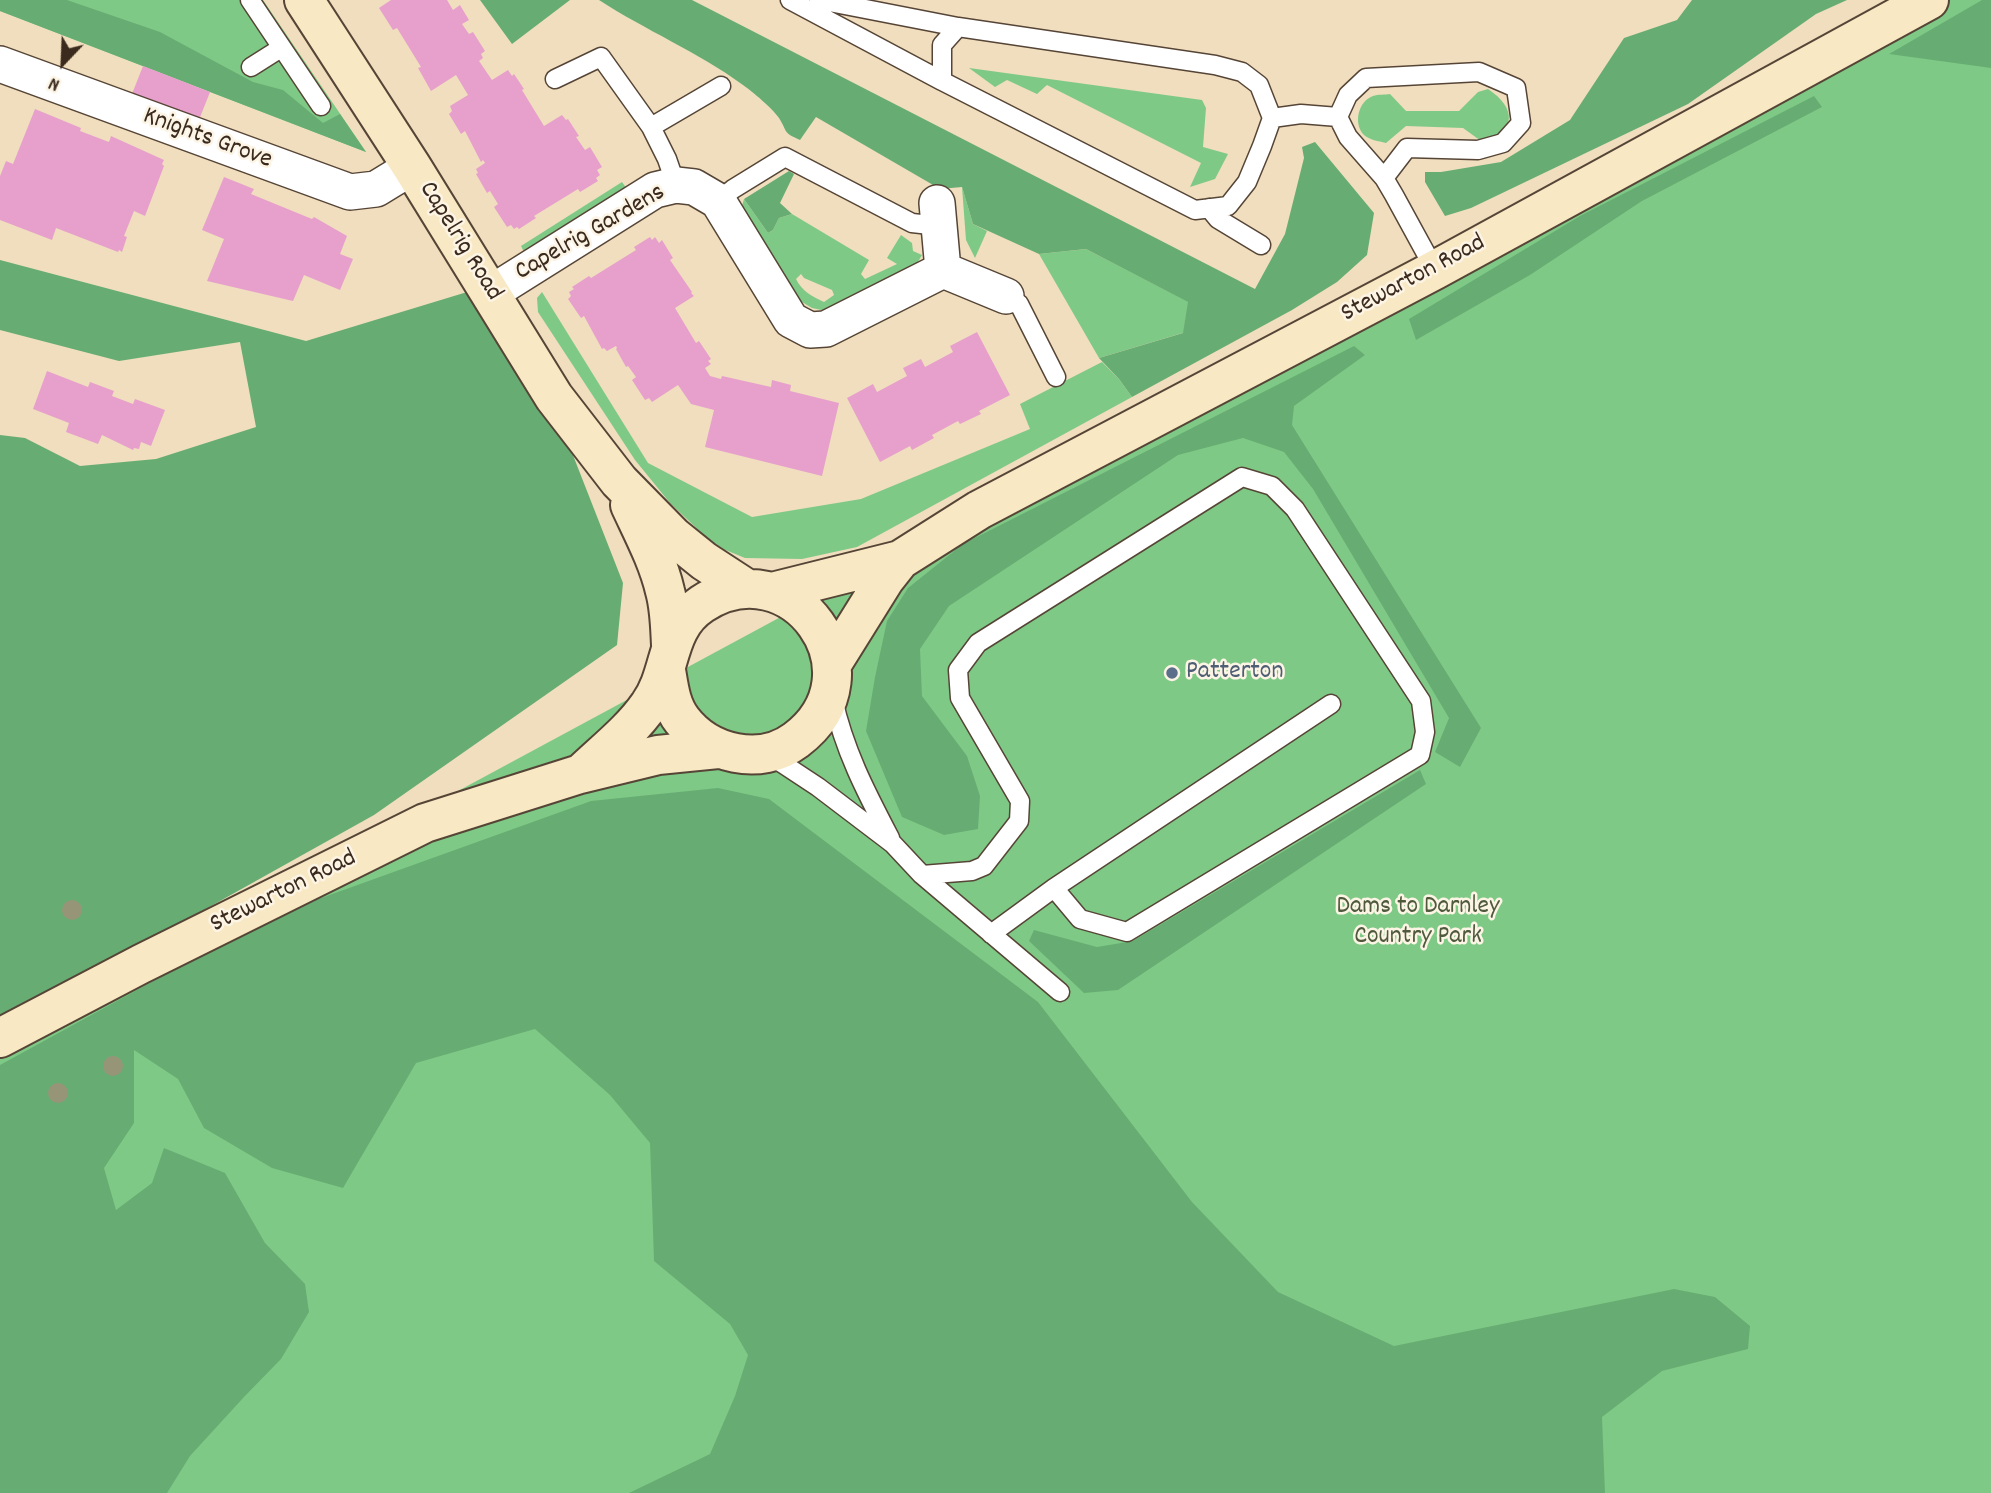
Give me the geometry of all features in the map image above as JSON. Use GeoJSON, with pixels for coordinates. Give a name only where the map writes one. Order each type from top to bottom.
{"type":"FeatureCollection","features":[{"type":"Feature","properties":{"kind":"main road","name":"Capelrig Road"},"geometry":{"type":"LineString","coordinates":[[304,0],[412,167],[554,397],[619,481],[673,536],[704,561],[760,591]]}},
{"type":"Feature","properties":{"kind":"main road","name":"Stewarton Road"},"geometry":{"type":"LineString","coordinates":[[0,1038],[141,964],[425,823],[580,774],[659,755],[718,749],[742,754],[766,753],[789,745],[808,731],[823,711],[831,676],[885,579],[900,560],[979,510],[1435,270],[1929,0]]}},
{"type":"Feature","properties":{"kind":"main road","name":"Capelrig Road"},"geometry":{"type":"LineString","coordinates":[[619,481],[664,585],[669,613],[669,658]]}},
{"type":"Feature","properties":{"kind":"main road","name":"Stewarton Road"},"geometry":{"type":"LineString","coordinates":[[580,774],[649,706],[658,691],[682,623],[701,605],[723,593],[760,591],[900,560]]}},
{"type":"Feature","properties":{"kind":"main road"},"geometry":{"type":"LineString","coordinates":[[760,591],[795,603],[814,620],[826,640],[831,676]]}},
{"type":"Feature","properties":{"kind":"main road","name":"Stewarton Road"},"geometry":{"type":"LineString","coordinates":[[669,658],[670,695],[681,719],[697,736],[718,749]]}},
{"type":"Feature","properties":{"kind":"street","name":"Knights Grove"},"geometry":{"type":"LineString","coordinates":[[0,64],[350,192],[376,189],[412,167]]}},
{"type":"Feature","properties":{"kind":"street","name":"Capelrig Gardens"},"geometry":{"type":"LineString","coordinates":[[491,293],[655,190],[676,185],[695,187],[718,201]]}},
{"type":"Feature","properties":{"kind":"street"},"geometry":{"type":"LineString","coordinates":[[718,201],[791,320],[810,330],[826,329],[943,270],[1006,296]]}},
{"type":"Feature","properties":{"kind":"street"},"geometry":{"type":"LineString","coordinates":[[938,214],[943,270]]}},
{"type":"Feature","properties":{"kind":"lane"},"geometry":{"type":"LineString","coordinates":[[250,0],[321,106]]}},
{"type":"Feature","properties":{"kind":"lane"},"geometry":{"type":"LineString","coordinates":[[790,0],[1195,210],[1228,206],[1247,182],[1272,118],[1259,85],[1242,72],[1215,65],[958,27],[819,0]]}},
{"type":"Feature","properties":{"kind":"lane"},"geometry":{"type":"LineString","coordinates":[[942,81],[942,45],[958,27]]}},
{"type":"Feature","properties":{"kind":"lane"},"geometry":{"type":"LineString","coordinates":[[251,66],[281,48]]}},
{"type":"Feature","properties":{"kind":"lane"},"geometry":{"type":"LineString","coordinates":[[555,79],[601,57],[651,127],[676,185]]}},
{"type":"Feature","properties":{"kind":"lane"},"geometry":{"type":"LineString","coordinates":[[1338,117],[1348,95],[1366,78],[1479,72],[1516,88],[1521,123],[1503,143],[1478,150],[1407,148],[1384,178]]}},
{"type":"Feature","properties":{"kind":"lane"},"geometry":{"type":"LineString","coordinates":[[651,127],[720,86]]}},
{"type":"Feature","properties":{"kind":"lane"},"geometry":{"type":"LineString","coordinates":[[1272,118],[1301,114],[1338,117]]}},
{"type":"Feature","properties":{"kind":"lane"},"geometry":{"type":"LineString","coordinates":[[1338,117],[1348,137],[1384,178],[1435,270]]}},
{"type":"Feature","properties":{"kind":"lane"},"geometry":{"type":"LineString","coordinates":[[718,201],[785,157],[912,223],[938,214]]}},
{"type":"Feature","properties":{"kind":"lane"},"geometry":{"type":"LineString","coordinates":[[1209,208],[1218,219],[1261,245]]}},
{"type":"Feature","properties":{"kind":"lane"},"geometry":{"type":"LineString","coordinates":[[1006,296],[1019,304],[1056,377]]}},
{"type":"Feature","properties":{"kind":"lane"},"geometry":{"type":"LineString","coordinates":[[922,875],[972,871],[984,866],[1020,821],[1020,801],[960,698],[958,670],[978,643],[1242,477],[1272,486],[1295,509],[1421,701],[1425,732],[1420,755],[1127,932],[1080,919],[1054,888]]}},
{"type":"Feature","properties":{"kind":"lane"},"geometry":{"type":"LineString","coordinates":[[831,676],[838,720],[856,771],[894,844]]}},
{"type":"Feature","properties":{"kind":"lane"},"geometry":{"type":"LineString","coordinates":[[991,934],[1054,888],[1331,704]]}},
{"type":"Feature","properties":{"kind":"lane"},"geometry":{"type":"LineString","coordinates":[[766,753],[818,787],[894,844],[922,875],[1060,992]]}},
{"type":"Feature","properties":{"kind":"green space"},"geometry":{"type":"Polygon","coordinates":[[[0,0],[263,0],[366,152],[0,11],[0,0]]]}},
{"type":"Feature","properties":{"kind":"green space"},"geometry":{"type":"Polygon","coordinates":[[[0,0],[67,0],[160,32],[253,82],[283,90],[323,123],[340,114],[366,152],[0,11],[0,0]]]}},
{"type":"Feature","properties":{"kind":"green space"},"geometry":{"type":"Polygon","coordinates":[[[480,0],[570,0],[512,44],[480,0]]]}},
{"type":"Feature","properties":{"kind":"green space"},"geometry":{"type":"Polygon","coordinates":[[[599,0],[692,0],[1255,289],[1285,234],[1304,158],[1302,147],[1315,142],[1374,213],[1367,255],[1337,282],[1292,310],[1132,397],[1099,358],[1183,333],[1188,302],[1086,249],[1039,254],[973,224],[962,187],[940,189],[816,117],[800,140],[790,135],[772,110],[743,85],[599,0]]]}},
{"type":"Feature","properties":{"kind":"green space"},"geometry":{"type":"Polygon","coordinates":[[[1692,0],[1847,0],[1816,14],[1688,104],[1471,208],[1445,216],[1425,182],[1425,172],[1501,162],[1570,120],[1624,38],[1677,20],[1692,0]]]}},
{"type":"Feature","properties":{"kind":"green space","name":"Dams to Darnley Country Park"},"geometry":{"type":"Polygon","coordinates":[[[1933,0],[1991,0],[1991,1493],[0,1493],[0,1038],[1933,0]]]}},
{"type":"Feature","properties":{"kind":"green space"},"geometry":{"type":"Polygon","coordinates":[[[1982,0],[1991,0],[1991,68],[1889,54],[1982,0]]]}},
{"type":"Feature","properties":{"kind":"green space"},"geometry":{"type":"Polygon","coordinates":[[[969,68],[1202,100],[1206,108],[1203,147],[1228,154],[1215,179],[1190,187],[1201,163],[1047,85],[1037,94],[1007,80],[995,87],[969,68]]]}},
{"type":"Feature","properties":{"kind":"green space"},"geometry":{"type":"Polygon","coordinates":[[[1488,89],[1504,104],[1509,119],[1501,132],[1481,141],[1463,128],[1406,126],[1386,143],[1366,137],[1359,125],[1361,108],[1375,95],[1390,94],[1406,111],[1459,111],[1478,92],[1488,89]]]}},
{"type":"Feature","properties":{"kind":"green space"},"geometry":{"type":"Polygon","coordinates":[[[1814,96],[1822,107],[1642,201],[1530,275],[1416,340],[1409,319],[1580,216],[1814,96]]]}},
{"type":"Feature","properties":{"kind":"green space"},"geometry":{"type":"Polygon","coordinates":[[[789,171],[794,174],[780,203],[792,214],[779,218],[773,230],[768,233],[744,199],[789,171]]]}},
{"type":"Feature","properties":{"kind":"green space"},"geometry":{"type":"Polygon","coordinates":[[[622,182],[627,189],[524,252],[521,246],[622,182]]]}},
{"type":"Feature","properties":{"kind":"green space"},"geometry":{"type":"Polygon","coordinates":[[[962,187],[973,224],[987,231],[975,258],[966,240],[962,187]]]}},
{"type":"Feature","properties":{"kind":"green space"},"geometry":{"type":"Polygon","coordinates":[[[744,199],[768,233],[773,230],[779,218],[792,214],[869,260],[861,274],[865,279],[897,264],[887,258],[901,235],[912,243],[913,251],[922,255],[916,265],[826,311],[812,308],[797,299],[741,209],[744,199]],[[801,274],[796,279],[804,290],[815,298],[824,302],[834,295],[832,290],[804,278],[801,274]]]}},
{"type":"Feature","properties":{"kind":"green space"},"geometry":{"type":"Polygon","coordinates":[[[1086,249],[1189,302],[1186,332],[1099,358],[1039,254],[1086,249]]]}},
{"type":"Feature","properties":{"kind":"green space"},"geometry":{"type":"Polygon","coordinates":[[[0,260],[306,341],[477,289],[569,445],[623,583],[617,645],[374,815],[109,963],[0,1020],[0,435],[25,438],[80,466],[156,459],[256,427],[240,342],[119,361],[0,330],[0,260]]]}},
{"type":"Feature","properties":{"kind":"green space"},"geometry":{"type":"Polygon","coordinates":[[[542,292],[648,463],[752,517],[861,499],[1030,429],[1020,404],[1102,362],[1132,397],[857,547],[802,559],[745,558],[723,549],[707,538],[670,503],[635,460],[538,312],[537,298],[542,292]]]}},
{"type":"Feature","properties":{"kind":"green space"},"geometry":{"type":"Polygon","coordinates":[[[1354,346],[1365,355],[1294,406],[1292,425],[1481,728],[1460,767],[1435,752],[1449,718],[1313,489],[1284,452],[1243,438],[1178,455],[949,606],[920,649],[922,696],[967,756],[980,796],[978,829],[944,835],[902,817],[866,731],[887,621],[908,588],[963,544],[1354,346]]]}},
{"type":"Feature","properties":{"kind":"green space"},"geometry":{"type":"Polygon","coordinates":[[[1420,770],[1426,784],[1118,990],[1084,993],[1029,941],[1034,930],[1097,947],[1133,941],[1420,770]]]}},
{"type":"Feature","properties":{"kind":"green space"},"geometry":{"type":"Polygon","coordinates":[[[718,788],[769,799],[1038,1002],[1192,1202],[1278,1292],[1394,1346],[1674,1289],[1715,1297],[1750,1326],[1748,1349],[1662,1371],[1602,1417],[1605,1493],[629,1493],[710,1454],[735,1396],[748,1355],[730,1324],[654,1261],[650,1143],[610,1095],[535,1029],[416,1063],[343,1188],[272,1168],[204,1128],[178,1079],[134,1050],[134,1123],[104,1168],[116,1210],[152,1183],[164,1148],[225,1173],[265,1243],[305,1284],[309,1312],[281,1359],[190,1456],[167,1493],[0,1493],[0,1065],[274,915],[591,801],[718,788]]]}},
{"type":"Feature","properties":{"kind":"building"},"geometry":{"type":"Polygon","coordinates":[[[391,0],[447,0],[453,10],[460,5],[469,20],[462,24],[469,34],[473,32],[485,51],[479,61],[492,80],[508,70],[512,76],[514,74],[544,126],[562,115],[568,119],[585,150],[590,147],[602,167],[597,170],[600,175],[596,178],[598,181],[580,192],[578,189],[534,216],[536,218],[519,229],[514,229],[511,225],[507,227],[494,207],[498,204],[490,191],[487,193],[476,174],[476,169],[485,163],[483,160],[481,162],[465,131],[461,134],[449,114],[452,111],[450,106],[468,95],[456,75],[431,91],[418,68],[421,67],[397,28],[393,30],[379,8],[391,0]]]}},
{"type":"Feature","properties":{"kind":"building"},"geometry":{"type":"Polygon","coordinates":[[[143,66],[210,92],[197,125],[130,99],[143,66]]]}},
{"type":"Feature","properties":{"kind":"building"},"geometry":{"type":"Polygon","coordinates":[[[35,109],[81,128],[80,131],[109,142],[111,136],[164,160],[145,216],[134,211],[124,236],[127,237],[122,252],[56,228],[52,240],[0,220],[0,176],[6,161],[13,164],[35,109]]]}},
{"type":"Feature","properties":{"kind":"building"},"geometry":{"type":"Polygon","coordinates":[[[224,177],[254,189],[251,194],[312,219],[314,217],[347,236],[340,254],[353,259],[340,290],[304,275],[293,301],[207,281],[224,239],[202,230],[224,177]]]}},
{"type":"Feature","properties":{"kind":"building"},"geometry":{"type":"Polygon","coordinates":[[[650,237],[652,240],[655,237],[659,243],[662,240],[673,258],[670,260],[694,296],[675,308],[696,343],[699,341],[711,359],[708,361],[711,364],[705,368],[710,376],[721,379],[722,376],[771,387],[772,380],[791,385],[790,391],[839,403],[822,476],[705,447],[714,410],[691,404],[678,385],[652,402],[649,398],[645,400],[632,380],[636,377],[628,366],[626,367],[616,346],[607,351],[602,349],[584,316],[581,318],[568,299],[571,296],[569,292],[589,276],[591,278],[636,250],[634,247],[650,237]]]}},
{"type":"Feature","properties":{"kind":"building"},"geometry":{"type":"Polygon","coordinates":[[[977,332],[1010,395],[979,411],[981,414],[960,424],[958,421],[932,435],[934,438],[912,450],[910,446],[880,462],[847,398],[873,384],[877,392],[907,376],[903,368],[921,359],[925,367],[953,352],[950,346],[977,332]]]}},
{"type":"Feature","properties":{"kind":"building"},"geometry":{"type":"Polygon","coordinates":[[[47,371],[88,387],[90,382],[114,391],[112,396],[133,404],[135,399],[165,410],[151,446],[141,442],[139,449],[133,450],[102,435],[98,444],[66,432],[69,423],[33,409],[47,371]]]}},
{"type":"Feature","properties":{"kind":"place","name":"Patterton"},"geometry":{"type":"Point","coordinates":[1172,673]}}]}
